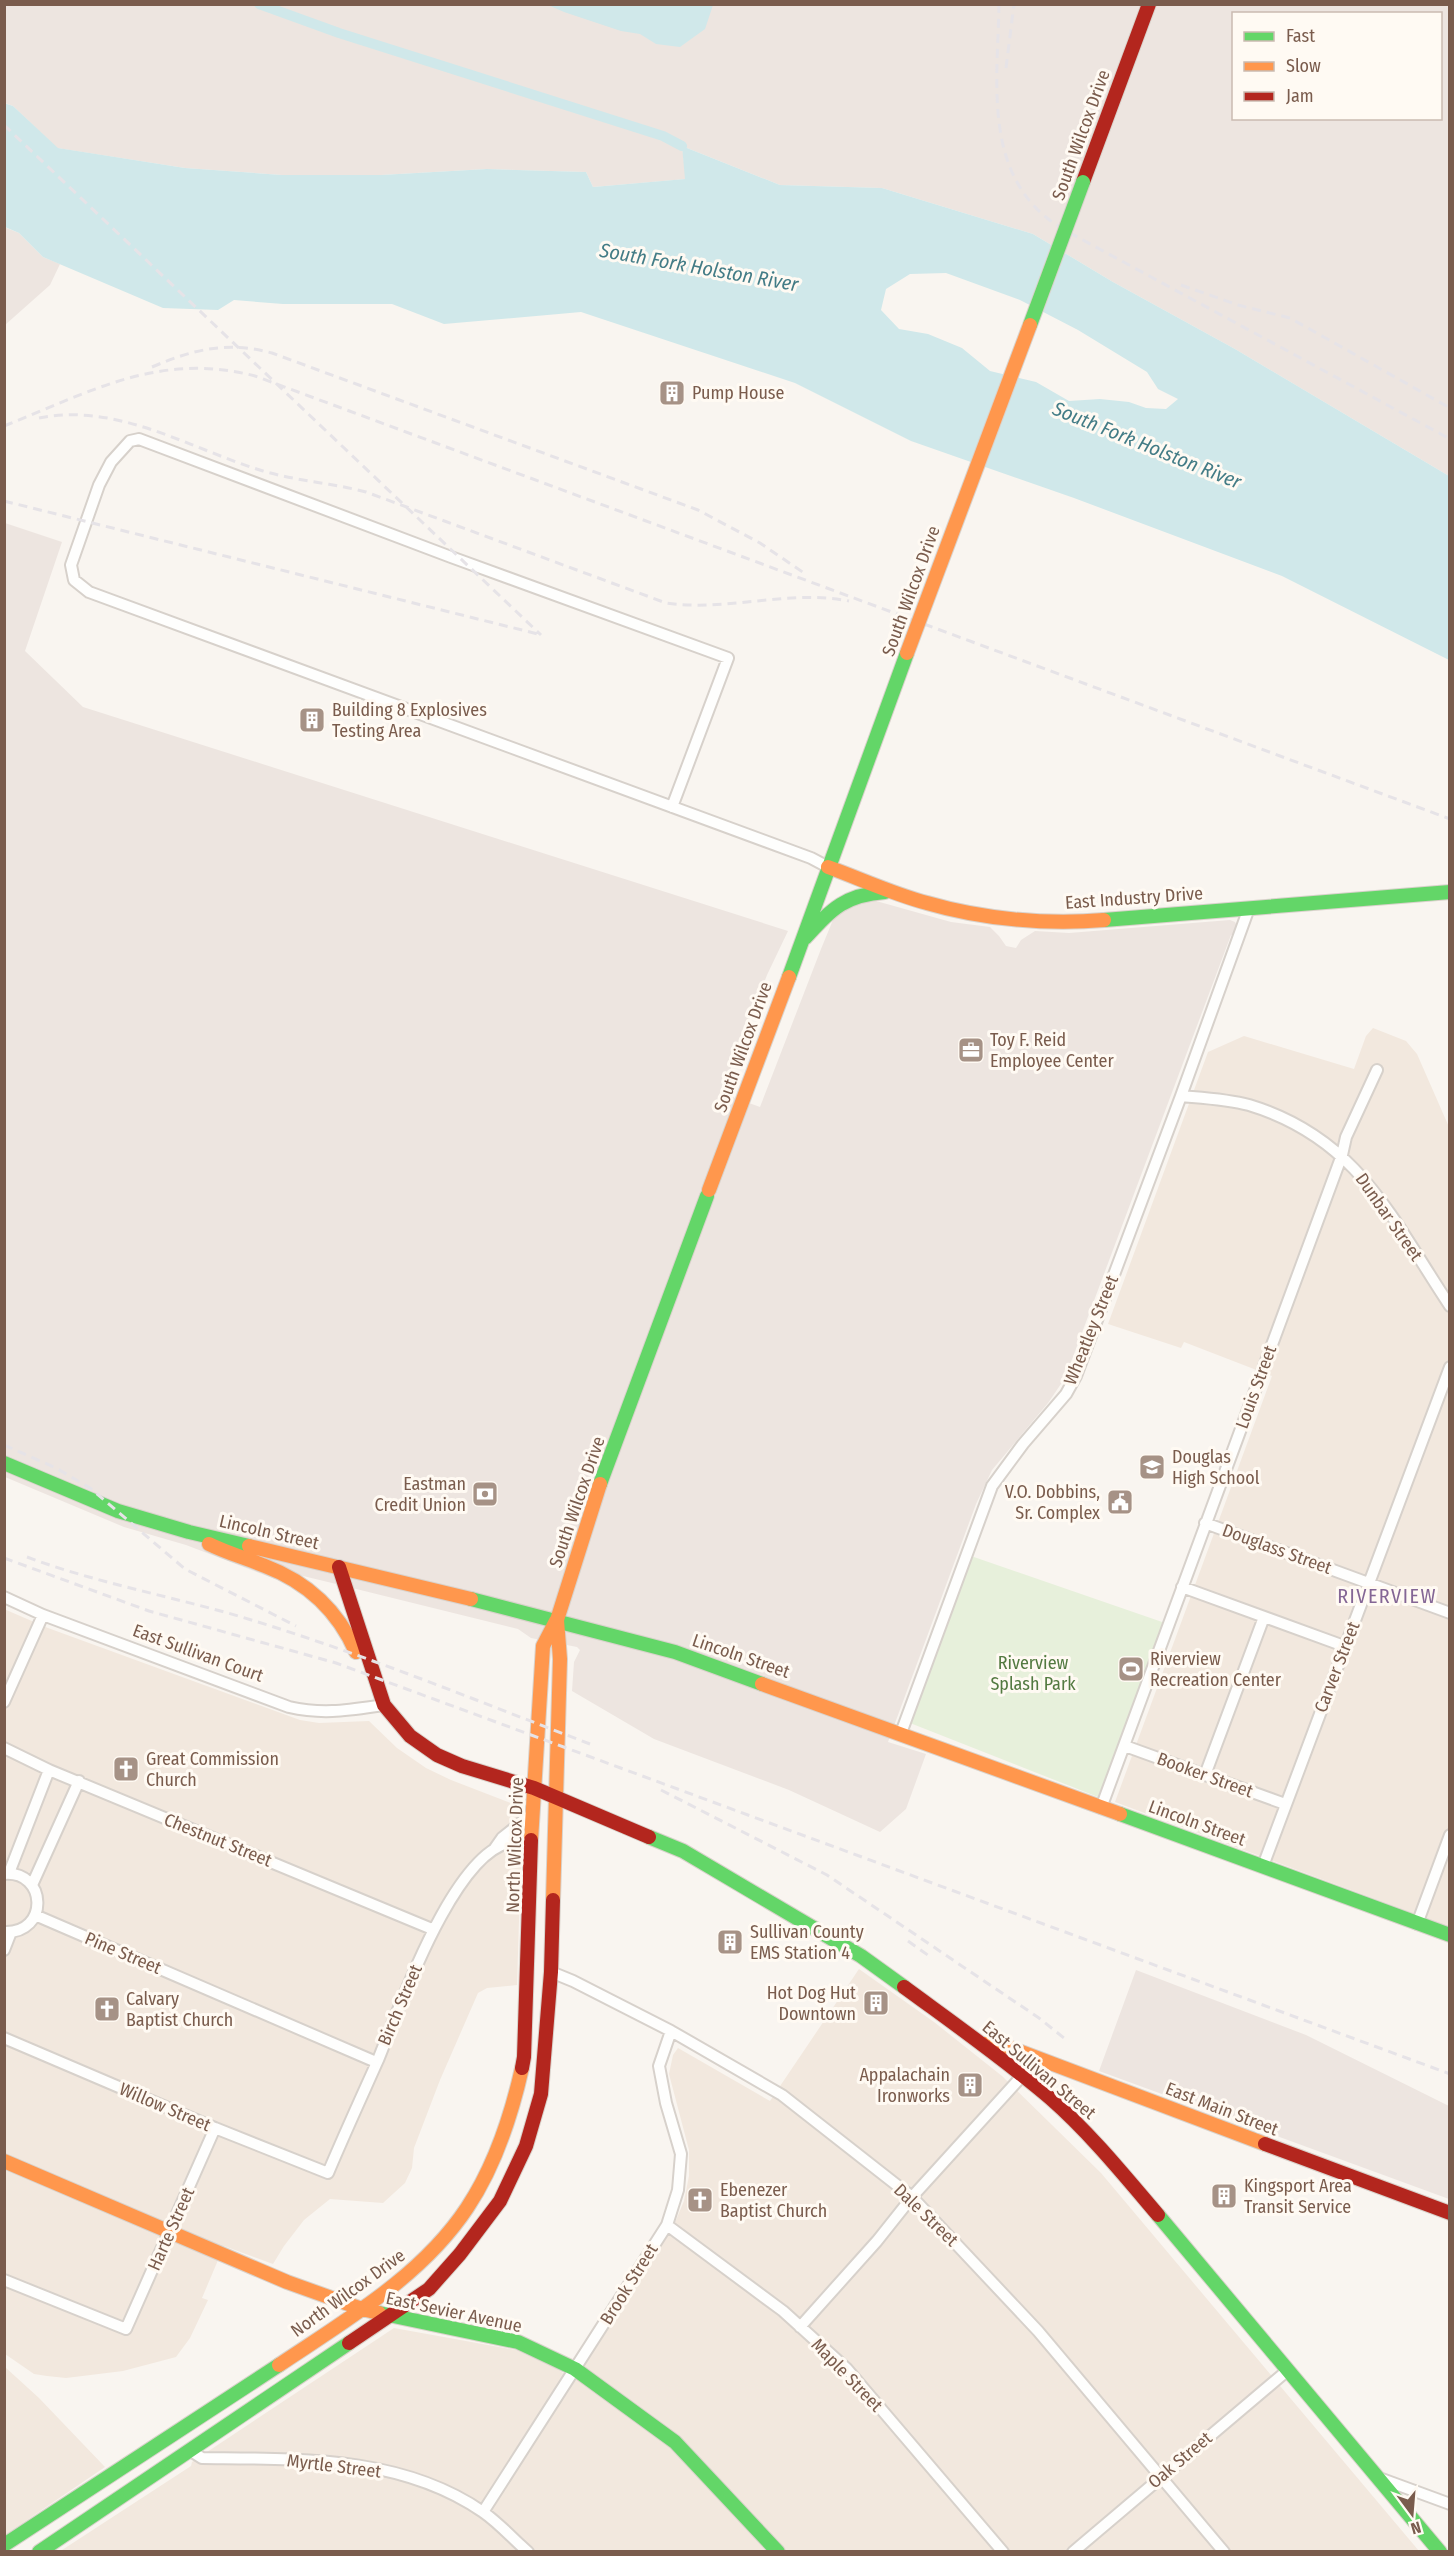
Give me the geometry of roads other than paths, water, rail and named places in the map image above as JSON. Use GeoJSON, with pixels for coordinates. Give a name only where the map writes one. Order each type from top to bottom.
{"type":"FeatureCollection","features":[{"type":"Feature","properties":{"kind":"main road","name":"South Wilcox Drive"},"geometry":{"type":"LineString","coordinates":[[558,1798],[560,1659],[557,1620],[593,1503],[1149,4]]}},
{"type":"Feature","properties":{"kind":"main road","name":"East Industry Drive"},"geometry":{"type":"LineString","coordinates":[[828,867],[925,903],[968,913],[1020,920],[1096,921],[1449,892]]}},
{"type":"Feature","properties":{"kind":"main road"},"geometry":{"type":"LineString","coordinates":[[800,943],[835,906],[849,896],[896,892]]}},
{"type":"Feature","properties":{"kind":"main road","name":"Lincoln Street"},"geometry":{"type":"LineString","coordinates":[[4,1463],[118,1511],[189,1532],[557,1620],[675,1652],[1449,1935]]}},
{"type":"Feature","properties":{"kind":"main road"},"geometry":{"type":"LineString","coordinates":[[39,2552],[429,2289],[460,2254],[500,2201],[528,2139],[540,2094],[551,1972],[558,1798],[437,1755],[410,1736],[392,1717],[369,1686],[351,1640],[327,1605],[302,1585],[278,1571],[218,1549],[189,1532]]}},
{"type":"Feature","properties":{"kind":"main road"},"geometry":{"type":"LineString","coordinates":[[339,1567],[384,1705]]}},
{"type":"Feature","properties":{"kind":"main road","name":"North Wilcox Drive"},"geometry":{"type":"LineString","coordinates":[[4,2546],[362,2309],[420,2263],[454,2226],[493,2161],[517,2089],[524,2057],[534,1788],[543,1646],[557,1620]]}},
{"type":"Feature","properties":{"kind":"main road","name":"East Sullivan Street"},"geometry":{"type":"LineString","coordinates":[[558,1798],[683,1851],[861,1956],[982,2044],[1051,2099],[1122,2172],[1440,2552]]}},
{"type":"Feature","properties":{"kind":"main road"},"geometry":{"type":"LineString","coordinates":[[528,1963],[551,1972]]}},
{"type":"Feature","properties":{"kind":"main road","name":"East Main Street"},"geometry":{"type":"LineString","coordinates":[[982,2044],[1000,2044],[1449,2213]]}},
{"type":"Feature","properties":{"kind":"main road"},"geometry":{"type":"LineString","coordinates":[[504,2128],[528,2139]]}},
{"type":"Feature","properties":{"kind":"main road","name":"East Sevier Avenue"},"geometry":{"type":"LineString","coordinates":[[4,2161],[169,2233],[255,2266],[287,2282],[390,2317],[518,2342],[575,2368],[675,2442],[778,2552]]}},
{"type":"Feature","properties":{"kind":"main road"},"geometry":{"type":"LineString","coordinates":[[390,2317],[396,2293],[420,2263]]}},
{"type":"Feature","properties":{"kind":"main road"},"geometry":{"type":"LineString","coordinates":[[339,2351],[355,2331],[362,2309]]}},
{"type":"Feature","properties":{"kind":"main road"},"geometry":{"type":"LineString","coordinates":[[178,2431],[191,2451]]}},
{"type":"Feature","properties":{"kind":"street"},"geometry":{"type":"LineString","coordinates":[[672,807],[728,658],[451,557],[140,439],[130,441],[111,462],[99,485],[71,566],[74,580],[89,592],[672,807],[811,858],[828,867]]}},
{"type":"Feature","properties":{"kind":"street","name":"Wheatley Street"},"geometry":{"type":"LineString","coordinates":[[901,1733],[992,1486],[1023,1444],[1065,1394],[1076,1376],[1181,1096],[1248,908]]}},
{"type":"Feature","properties":{"kind":"street","name":"Louis Street"},"geometry":{"type":"LineString","coordinates":[[1101,1808],[1342,1155],[1346,1137],[1377,1070]]}},
{"type":"Feature","properties":{"kind":"street","name":"Dunbar Street"},"geometry":{"type":"LineString","coordinates":[[1181,1096],[1222,1099],[1268,1112],[1309,1132],[1342,1155],[1376,1192],[1449,1306]]}},
{"type":"Feature","properties":{"kind":"street","name":"Carver Street"},"geometry":{"type":"LineString","coordinates":[[1263,1866],[1449,1367]]}},
{"type":"Feature","properties":{"kind":"street","name":"Douglass Street"},"geometry":{"type":"LineString","coordinates":[[1205,1523],[1449,1613]]}},
{"type":"Feature","properties":{"kind":"street"},"geometry":{"type":"LineString","coordinates":[[1182,1587],[1344,1646]]}},
{"type":"Feature","properties":{"kind":"street","name":"East Sullivan Court"},"geometry":{"type":"LineString","coordinates":[[4,1597],[43,1615],[289,1707],[314,1713],[384,1705]]}},
{"type":"Feature","properties":{"kind":"street"},"geometry":{"type":"LineString","coordinates":[[4,1702],[43,1615]]}},
{"type":"Feature","properties":{"kind":"street"},"geometry":{"type":"LineString","coordinates":[[1205,1775],[1264,1617]]}},
{"type":"Feature","properties":{"kind":"street","name":"Booker Street"},"geometry":{"type":"LineString","coordinates":[[1125,1746],[1285,1804]]}},
{"type":"Feature","properties":{"kind":"street","name":"Chestnut Street"},"geometry":{"type":"LineString","coordinates":[[4,1748],[49,1770],[432,1929]]}},
{"type":"Feature","properties":{"kind":"street"},"geometry":{"type":"LineString","coordinates":[[4,1950],[8,1932],[21,1930],[35,1915],[38,1900],[32,1885],[18,1875],[7,1874],[49,1770]]}},
{"type":"Feature","properties":{"kind":"street"},"geometry":{"type":"LineString","coordinates":[[32,1885],[79,1781]]}},
{"type":"Feature","properties":{"kind":"street","name":"Birch Street"},"geometry":{"type":"LineString","coordinates":[[494,1851],[502,1838],[533,1813]]}},
{"type":"Feature","properties":{"kind":"street"},"geometry":{"type":"LineString","coordinates":[[1417,1923],[1449,1835]]}},
{"type":"Feature","properties":{"kind":"street","name":"Birch Street"},"geometry":{"type":"LineString","coordinates":[[328,2174],[432,1929],[459,1886],[471,1871],[506,1844],[517,1842],[531,1855]]}},
{"type":"Feature","properties":{"kind":"street","name":"Pine Street"},"geometry":{"type":"LineString","coordinates":[[35,1915],[376,2062]]}},
{"type":"Feature","properties":{"kind":"street","name":"Dale Street"},"geometry":{"type":"LineString","coordinates":[[551,1972],[671,2031],[782,2096],[912,2197],[1038,2331],[1224,2552]]}},
{"type":"Feature","properties":{"kind":"street","name":"Brook Street"},"geometry":{"type":"LineString","coordinates":[[483,2512],[667,2225],[678,2190],[681,2154],[666,2103],[659,2066],[671,2031]]}},
{"type":"Feature","properties":{"kind":"street","name":"Willow Street"},"geometry":{"type":"LineString","coordinates":[[4,2038],[328,2174]]}},
{"type":"Feature","properties":{"kind":"street"},"geometry":{"type":"LineString","coordinates":[[800,2327],[877,2241],[912,2197],[1022,2076]]}},
{"type":"Feature","properties":{"kind":"street","name":"Harte Street"},"geometry":{"type":"LineString","coordinates":[[4,2280],[126,2329],[215,2128]]}},
{"type":"Feature","properties":{"kind":"street","name":"Maple Street"},"geometry":{"type":"LineString","coordinates":[[667,2225],[783,2312],[847,2369],[1002,2552]]}},
{"type":"Feature","properties":{"kind":"street","name":"Oak Street"},"geometry":{"type":"LineString","coordinates":[[1072,2552],[1288,2370]]}},
{"type":"Feature","properties":{"kind":"street","name":"Myrtle Street"},"geometry":{"type":"LineString","coordinates":[[191,2451],[202,2458],[312,2459],[373,2468],[431,2485],[483,2512],[528,2552]]}},
{"type":"Feature","properties":{"kind":"street"},"geometry":{"type":"LineString","coordinates":[[1379,2478],[1449,2504]]}},
{"type":"Feature","properties":{"kind":"street"},"geometry":{"type":"LineString","coordinates":[[4,2546],[8,2552]]}},
{"type":"Feature","properties":{"kind":"water"},"geometry":{"type":"Polygon","coordinates":[[[548,5],[713,5],[705,29],[680,47],[656,44],[640,34],[621,31],[548,5]]]}},
{"type":"Feature","properties":{"kind":"water","name":"South Fork Holston River"},"geometry":{"type":"Polygon","coordinates":[[[4,103],[13,106],[58,148],[185,168],[282,175],[381,175],[487,169],[586,172],[593,187],[685,179],[682,146],[780,185],[882,188],[1033,234],[1113,282],[1235,349],[1449,476],[1449,660],[1282,576],[1074,498],[911,441],[795,383],[581,312],[444,324],[392,304],[283,304],[234,300],[218,310],[163,308],[43,257],[19,233],[5,227],[4,103]],[[946,273],[910,274],[886,289],[881,310],[899,329],[928,334],[962,348],[990,371],[1036,382],[1069,401],[1100,399],[1129,402],[1146,408],[1166,409],[1178,399],[1158,389],[1147,372],[1078,330],[1020,300],[946,273]]]}},
{"type":"Feature","properties":{"kind":"waterway"},"geometry":{"type":"LineString","coordinates":[[259,4],[339,33],[663,136],[682,146]]}},
{"type":"Feature","properties":{"kind":"railway"},"geometry":{"type":"LineString","coordinates":[[999,4],[997,90],[1003,147],[1012,173],[1027,197],[1047,218],[1070,233],[1450,439]]}},
{"type":"Feature","properties":{"kind":"railway"},"geometry":{"type":"LineString","coordinates":[[1006,68],[1014,4]]}},
{"type":"Feature","properties":{"kind":"railway"},"geometry":{"type":"LineString","coordinates":[[4,125],[541,635]]}},
{"type":"Feature","properties":{"kind":"railway"},"geometry":{"type":"LineString","coordinates":[[1181,285],[1238,305],[1290,318],[1450,408]]}},
{"type":"Feature","properties":{"kind":"railway"},"geometry":{"type":"LineString","coordinates":[[152,367],[197,351],[226,347],[256,349],[272,353],[698,510],[760,543],[804,573]]}},
{"type":"Feature","properties":{"kind":"railway"},"geometry":{"type":"LineString","coordinates":[[4,426],[96,389],[157,372],[188,368],[220,370],[255,376],[1450,819]]}},
{"type":"Feature","properties":{"kind":"railway"},"geometry":{"type":"LineString","coordinates":[[39,418],[68,415],[97,416],[125,422],[153,430],[263,471],[366,492],[666,603],[712,605],[803,598],[849,601]]}},
{"type":"Feature","properties":{"kind":"railway"},"geometry":{"type":"LineString","coordinates":[[4,501],[538,634]]}},
{"type":"Feature","properties":{"kind":"railway"},"geometry":{"type":"LineString","coordinates":[[4,1445],[56,1468],[90,1488],[185,1569],[296,1626]]}},
{"type":"Feature","properties":{"kind":"railway"},"geometry":{"type":"LineString","coordinates":[[27,1557],[84,1576],[229,1613],[300,1636],[425,1680],[590,1744]]}},
{"type":"Feature","properties":{"kind":"railway"},"geometry":{"type":"LineString","coordinates":[[4,1558],[149,1611],[336,1663],[1450,2074]]}},
{"type":"Feature","properties":{"kind":"railway"},"geometry":{"type":"LineString","coordinates":[[661,1790],[827,1875],[1039,2018],[1064,2038]]}},
{"type":"Feature","properties":{"kind":"railway"},"geometry":{"type":"LineString","coordinates":[[908,1941],[932,1958]]}},
{"type":"Feature","properties":{"kind":"place","name":"Pump House"},"geometry":{"type":"Point","coordinates":[672,393]}},
{"type":"Feature","properties":{"kind":"place","name":"Building 8 Explosives Testing Area"},"geometry":{"type":"Point","coordinates":[312,720]}},
{"type":"Feature","properties":{"kind":"place","name":"Toy F. Reid Employee Center"},"geometry":{"type":"Point","coordinates":[971,1050]}},
{"type":"Feature","properties":{"kind":"place","name":"Douglas High School"},"geometry":{"type":"Point","coordinates":[1152,1467]}},
{"type":"Feature","properties":{"kind":"place","name":"Eastman Credit Union"},"geometry":{"type":"Point","coordinates":[485,1494]}},
{"type":"Feature","properties":{"kind":"place","name":"V.O. Dobbins, Sr. Complex"},"geometry":{"type":"Point","coordinates":[1120,1502]}},
{"type":"Feature","properties":{"kind":"place","name":"Riverview Recreation Center"},"geometry":{"type":"Point","coordinates":[1131,1669]}},
{"type":"Feature","properties":{"kind":"place","name":"Great Commission Church"},"geometry":{"type":"Point","coordinates":[126,1769]}},
{"type":"Feature","properties":{"kind":"place","name":"Sullivan County EMS Station 4"},"geometry":{"type":"Point","coordinates":[730,1942]}},
{"type":"Feature","properties":{"kind":"place","name":"Hot Dog Hut Downtown"},"geometry":{"type":"Point","coordinates":[876,2003]}},
{"type":"Feature","properties":{"kind":"place","name":"Calvary Baptist Church"},"geometry":{"type":"Point","coordinates":[107,2009]}},
{"type":"Feature","properties":{"kind":"place","name":"Appalachain Ironworks"},"geometry":{"type":"Point","coordinates":[970,2085]}},
{"type":"Feature","properties":{"kind":"place","name":"Kingsport Area Transit Service"},"geometry":{"type":"Point","coordinates":[1224,2196]}},
{"type":"Feature","properties":{"kind":"place","name":"Ebenezer Baptist Church"},"geometry":{"type":"Point","coordinates":[700,2200]}},
{"type":"Feature","properties":{"kind":"district","name":"RIVERVIEW"},"geometry":{"type":"Point","coordinates":[1387,1596]}},
{"type":"Feature","properties":{"kind":"park label","name":"Riverview Splash Park"},"geometry":{"type":"Point","coordinates":[1033,1673]}}]}
